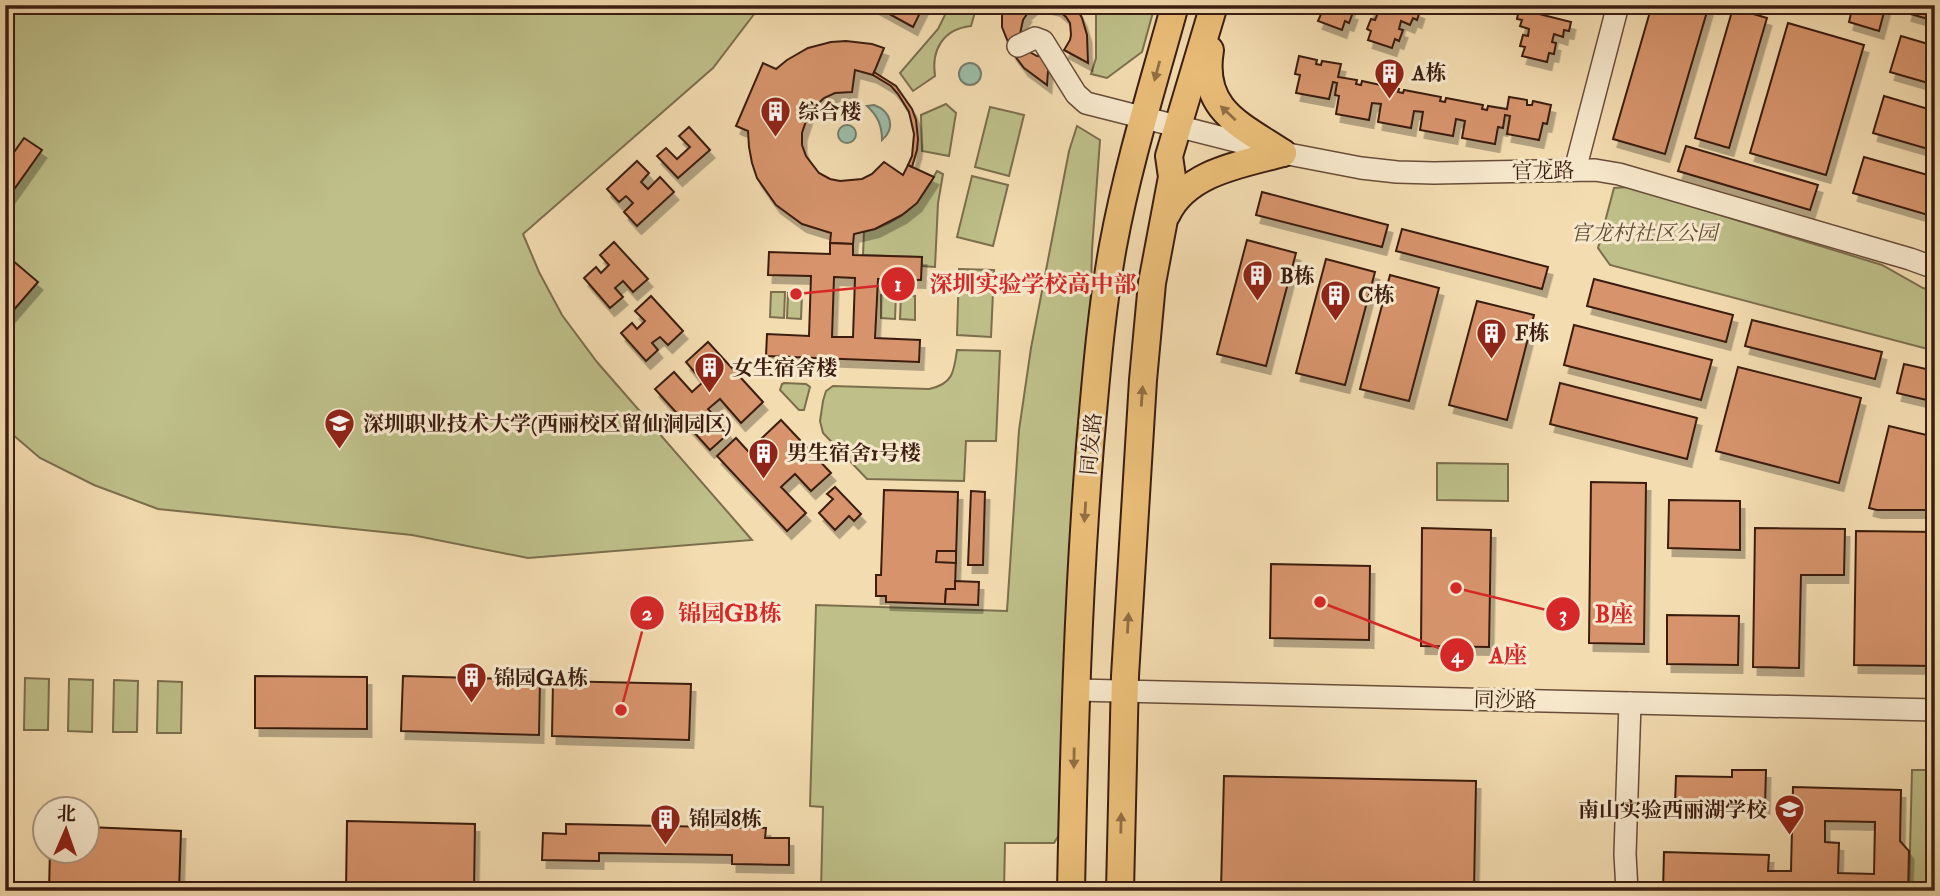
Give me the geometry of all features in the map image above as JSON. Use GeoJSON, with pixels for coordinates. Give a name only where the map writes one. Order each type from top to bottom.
{"type":"FeatureCollection","features":[{"type":"Feature","properties":{"kind":"main road","name":"同发路"},"geometry":{"type":"LineString","coordinates":[[1071,891],[1076,690],[1085,518],[1102,316],[1130,166],[1175,5]]}},
{"type":"Feature","properties":{"kind":"main road"},"geometry":{"type":"LineString","coordinates":[[1120,891],[1124,691],[1143,380],[1153,283],[1172,177],[1169,156],[1214,5]]}},
{"type":"Feature","properties":{"kind":"main road"},"geometry":{"type":"LineString","coordinates":[[1214,5],[1208,68],[1214,97],[1229,117],[1283,153]]}},
{"type":"Feature","properties":{"kind":"main road"},"geometry":{"type":"LineString","coordinates":[[1163,222],[1174,201],[1200,180],[1227,168],[1283,153]]}},
{"type":"Feature","properties":{"kind":"street"},"geometry":{"type":"LineString","coordinates":[[1575,170],[1618,5]]}},
{"type":"Feature","properties":{"kind":"street","name":"官龙路"},"geometry":{"type":"LineString","coordinates":[[1018,46],[1035,38],[1042,40],[1082,101],[1283,153],[1397,172],[1595,170],[1619,174],[1910,258],[1935,268]]}},
{"type":"Feature","properties":{"kind":"street","name":"同沙路"},"geometry":{"type":"LineString","coordinates":[[1076,690],[1935,710]]}},
{"type":"Feature","properties":{"kind":"street"},"geometry":{"type":"LineString","coordinates":[[1627,891],[1625,854],[1630,703]]}},
{"type":"Feature","properties":{"kind":"green space"},"geometry":{"type":"Polygon","coordinates":[[[5,5],[761,5],[713,68],[523,234],[562,315],[597,362],[752,540],[528,558],[412,535],[158,509],[94,485],[40,458],[5,428],[5,5]]]}},
{"type":"Feature","properties":{"kind":"green space"},"geometry":{"type":"Polygon","coordinates":[[[950,5],[977,5],[971,26],[946,36],[937,50],[935,76],[913,91],[900,73],[938,29],[950,5]]]}},
{"type":"Feature","properties":{"kind":"green space"},"geometry":{"type":"Polygon","coordinates":[[[1096,5],[1155,5],[1142,52],[1107,78],[1091,74],[1096,58],[1096,5]]]}},
{"type":"Feature","properties":{"kind":"green space"},"geometry":{"type":"Polygon","coordinates":[[[946,104],[956,113],[949,156],[922,151],[921,115],[946,104]]]}},
{"type":"Feature","properties":{"kind":"green space"},"geometry":{"type":"Polygon","coordinates":[[[990,107],[1024,115],[1009,176],[975,167],[990,107]]]}},
{"type":"Feature","properties":{"kind":"green space"},"geometry":{"type":"Polygon","coordinates":[[[1077,126],[1100,140],[1062,830],[1054,843],[1005,843],[1004,891],[821,891],[823,807],[810,806],[816,605],[1007,611],[1019,430],[1031,348],[1069,151],[1077,126]]]}},
{"type":"Feature","properties":{"kind":"green space"},"geometry":{"type":"Polygon","coordinates":[[[937,171],[943,174],[938,203],[935,267],[922,266],[921,257],[863,255],[864,232],[889,223],[908,210],[924,193],[937,171]]]}},
{"type":"Feature","properties":{"kind":"green space"},"geometry":{"type":"Polygon","coordinates":[[[972,176],[1008,185],[993,246],[957,237],[972,176]]]}},
{"type":"Feature","properties":{"kind":"green space","name":"官龙村社区公园"},"geometry":{"type":"Polygon","coordinates":[[[1629,187],[1882,265],[1923,288],[1935,291],[1935,351],[1610,265],[1598,248],[1614,188],[1629,187]]]}},
{"type":"Feature","properties":{"kind":"green space"},"geometry":{"type":"Polygon","coordinates":[[[959,269],[994,270],[991,337],[957,335],[959,269]]]}},
{"type":"Feature","properties":{"kind":"green space"},"geometry":{"type":"Polygon","coordinates":[[[771,292],[785,292],[784,318],[770,317],[771,292]]]}},
{"type":"Feature","properties":{"kind":"green space"},"geometry":{"type":"Polygon","coordinates":[[[788,293],[802,293],[801,319],[787,318],[788,293]]]}},
{"type":"Feature","properties":{"kind":"green space"},"geometry":{"type":"Polygon","coordinates":[[[881,295],[896,295],[895,319],[881,318],[881,295]]]}},
{"type":"Feature","properties":{"kind":"green space"},"geometry":{"type":"Polygon","coordinates":[[[901,295],[915,296],[915,320],[900,319],[901,295]]]}},
{"type":"Feature","properties":{"kind":"green space"},"geometry":{"type":"Polygon","coordinates":[[[957,350],[1000,351],[996,441],[966,441],[964,481],[867,479],[823,433],[820,421],[823,401],[826,391],[833,386],[937,387],[951,376],[957,350]]]}},
{"type":"Feature","properties":{"kind":"green space"},"geometry":{"type":"Polygon","coordinates":[[[784,383],[806,384],[810,387],[804,410],[799,410],[780,390],[784,383]]]}},
{"type":"Feature","properties":{"kind":"green space"},"geometry":{"type":"Polygon","coordinates":[[[1437,463],[1508,464],[1508,501],[1437,500],[1437,463]]]}},
{"type":"Feature","properties":{"kind":"green space"},"geometry":{"type":"Polygon","coordinates":[[[25,678],[49,679],[48,730],[24,730],[25,678]]]}},
{"type":"Feature","properties":{"kind":"green space"},"geometry":{"type":"Polygon","coordinates":[[[69,679],[93,680],[92,732],[68,731],[69,679]]]}},
{"type":"Feature","properties":{"kind":"green space"},"geometry":{"type":"Polygon","coordinates":[[[114,680],[138,681],[137,732],[113,732],[114,680]]]}},
{"type":"Feature","properties":{"kind":"green space"},"geometry":{"type":"Polygon","coordinates":[[[158,681],[182,682],[181,733],[157,733],[158,681]]]}},
{"type":"Feature","properties":{"kind":"green space"},"geometry":{"type":"Polygon","coordinates":[[[1912,770],[1931,770],[1930,796],[1935,793],[1935,822],[1929,844],[1928,891],[1909,891],[1912,770]]]}},
{"type":"Feature","properties":{"kind":"shaded area"},"geometry":{"type":"Polygon","coordinates":[[[966,63],[974,63],[981,70],[981,78],[974,85],[966,85],[959,78],[959,70],[966,63]]]}},
{"type":"Feature","properties":{"kind":"shaded area"},"geometry":{"type":"Polygon","coordinates":[[[874,105],[884,111],[890,120],[889,130],[882,140],[879,122],[867,106],[874,105]]]}},
{"type":"Feature","properties":{"kind":"shaded area"},"geometry":{"type":"Polygon","coordinates":[[[847,125],[853,128],[856,134],[853,140],[847,143],[841,140],[838,134],[841,128],[847,125]]]}},
{"type":"Feature","properties":{"kind":"building"},"geometry":{"type":"Polygon","coordinates":[[[873,5],[924,5],[913,27],[873,5]]]}},
{"type":"Feature","properties":{"kind":"building"},"geometry":{"type":"Polygon","coordinates":[[[1002,5],[1012,5],[1027,14],[1020,34],[1028,51],[1037,56],[1049,57],[1047,85],[1024,68],[1012,52],[1002,27],[1002,5]]]}},
{"type":"Feature","properties":{"kind":"building"},"geometry":{"type":"Polygon","coordinates":[[[1012,5],[1034,5],[1025,13],[1012,5]]]}},
{"type":"Feature","properties":{"kind":"building"},"geometry":{"type":"Polygon","coordinates":[[[1043,5],[1075,5],[1087,35],[1088,63],[1064,50],[1070,40],[1070,23],[1056,8],[1043,5]]]}},
{"type":"Feature","properties":{"kind":"building"},"geometry":{"type":"Polygon","coordinates":[[[1319,5],[1351,5],[1349,11],[1353,12],[1349,23],[1345,21],[1342,30],[1318,21],[1322,12],[1317,11],[1319,5]]]}},
{"type":"Feature","properties":{"kind":"building"},"geometry":{"type":"Polygon","coordinates":[[[1371,5],[1404,5],[1420,11],[1417,20],[1413,18],[1410,25],[1401,21],[1399,29],[1403,30],[1399,41],[1395,39],[1392,48],[1368,40],[1371,31],[1367,29],[1371,19],[1375,20],[1378,13],[1369,10],[1371,5]]]}},
{"type":"Feature","properties":{"kind":"building"},"geometry":{"type":"Polygon","coordinates":[[[1652,5],[1709,5],[1665,154],[1613,139],[1652,5]]]}},
{"type":"Feature","properties":{"kind":"building"},"geometry":{"type":"Polygon","coordinates":[[[1853,5],[1886,5],[1879,31],[1849,22],[1853,5]]]}},
{"type":"Feature","properties":{"kind":"building"},"geometry":{"type":"Polygon","coordinates":[[[1909,5],[1935,5],[1935,21],[1907,13],[1909,5]]]}},
{"type":"Feature","properties":{"kind":"building"},"geometry":{"type":"Polygon","coordinates":[[[1733,8],[1767,18],[1729,148],[1695,138],[1733,8]]]}},
{"type":"Feature","properties":{"kind":"building"},"geometry":{"type":"Polygon","coordinates":[[[1519,9],[1571,22],[1569,31],[1564,30],[1563,37],[1554,34],[1554,54],[1549,53],[1547,62],[1522,56],[1525,47],[1520,46],[1523,35],[1528,36],[1529,29],[1520,26],[1522,20],[1517,19],[1519,9]]]}},
{"type":"Feature","properties":{"kind":"building"},"geometry":{"type":"Polygon","coordinates":[[[1788,23],[1864,45],[1826,175],[1750,153],[1788,23]]]}},
{"type":"Feature","properties":{"kind":"building"},"geometry":{"type":"Polygon","coordinates":[[[1901,36],[1935,46],[1935,85],[1890,72],[1901,36]]]}},
{"type":"Feature","properties":{"kind":"building","name":"综合楼"},"geometry":{"type":"Polygon","coordinates":[[[846,41],[884,48],[873,75],[855,70],[852,92],[835,93],[824,98],[809,112],[802,133],[806,156],[819,173],[840,181],[862,179],[872,174],[884,162],[903,175],[908,165],[934,177],[917,203],[902,215],[875,229],[854,234],[853,244],[830,243],[831,233],[802,224],[776,205],[757,178],[748,131],[736,126],[763,63],[776,69],[808,48],[846,41]]]}},
{"type":"Feature","properties":{"kind":"building","name":"A栋"},"geometry":{"type":"Polygon","coordinates":[[[1299,56],[1317,60],[1316,64],[1321,65],[1322,61],[1341,64],[1338,77],[1357,80],[1356,84],[1361,85],[1362,81],[1399,89],[1398,92],[1403,93],[1404,90],[1441,97],[1440,101],[1445,102],[1446,98],[1483,105],[1482,109],[1487,110],[1488,106],[1507,109],[1509,97],[1527,100],[1527,105],[1532,105],[1533,101],[1551,105],[1547,124],[1543,123],[1539,140],[1507,134],[1510,116],[1505,115],[1503,128],[1498,127],[1495,144],[1462,138],[1465,121],[1456,119],[1453,136],[1420,130],[1423,112],[1414,111],[1411,128],[1378,122],[1381,104],[1372,103],[1369,120],[1336,114],[1339,96],[1335,95],[1337,83],[1333,82],[1329,99],[1296,93],[1300,75],[1295,74],[1299,56]]]}},
{"type":"Feature","properties":{"kind":"building"},"geometry":{"type":"Polygon","coordinates":[[[874,72],[896,86],[912,109],[918,139],[912,167],[908,165],[912,156],[914,134],[909,112],[891,86],[873,75],[874,72]]]}},
{"type":"Feature","properties":{"kind":"building"},"geometry":{"type":"Polygon","coordinates":[[[1884,96],[1935,111],[1935,151],[1873,133],[1884,96]]]}},
{"type":"Feature","properties":{"kind":"building"},"geometry":{"type":"Polygon","coordinates":[[[689,127],[710,150],[678,178],[657,156],[666,148],[677,159],[690,147],[679,136],[689,127]]]}},
{"type":"Feature","properties":{"kind":"building"},"geometry":{"type":"Polygon","coordinates":[[[24,138],[42,150],[5,202],[5,165],[24,138]]]}},
{"type":"Feature","properties":{"kind":"building"},"geometry":{"type":"Polygon","coordinates":[[[1686,146],[1818,185],[1810,210],[1678,171],[1686,146]]]}},
{"type":"Feature","properties":{"kind":"building"},"geometry":{"type":"Polygon","coordinates":[[[1864,157],[1935,177],[1935,217],[1853,193],[1864,157]]]}},
{"type":"Feature","properties":{"kind":"building"},"geometry":{"type":"Polygon","coordinates":[[[637,161],[649,173],[641,182],[648,189],[660,177],[674,192],[637,226],[624,212],[633,203],[626,196],[619,202],[607,189],[637,161]]]}},
{"type":"Feature","properties":{"kind":"building"},"geometry":{"type":"Polygon","coordinates":[[[1262,192],[1388,225],[1382,247],[1256,215],[1262,192]]]}},
{"type":"Feature","properties":{"kind":"building"},"geometry":{"type":"Polygon","coordinates":[[[1402,229],[1548,267],[1542,289],[1396,251],[1402,229]]]}},
{"type":"Feature","properties":{"kind":"building","name":"B栋"},"geometry":{"type":"Polygon","coordinates":[[[1247,240],[1296,253],[1266,366],[1217,354],[1247,240]]]}},
{"type":"Feature","properties":{"kind":"building"},"geometry":{"type":"Polygon","coordinates":[[[614,242],[648,279],[633,292],[623,281],[615,288],[623,297],[610,308],[584,278],[596,267],[601,273],[609,265],[600,255],[614,242]]]}},
{"type":"Feature","properties":{"kind":"building"},"geometry":{"type":"Polygon","coordinates":[[[830,243],[853,244],[853,255],[922,257],[921,280],[878,279],[875,338],[920,340],[919,362],[766,356],[767,334],[809,336],[811,276],[768,275],[769,252],[830,254],[830,243]],[[834,277],[832,337],[853,337],[855,278],[834,277]]]}},
{"type":"Feature","properties":{"kind":"building"},"geometry":{"type":"Polygon","coordinates":[[[5,254],[38,282],[5,320],[5,254]]]}},
{"type":"Feature","properties":{"kind":"building","name":"C栋"},"geometry":{"type":"Polygon","coordinates":[[[1326,259],[1375,272],[1345,385],[1296,373],[1326,259]]]}},
{"type":"Feature","properties":{"kind":"building"},"geometry":{"type":"Polygon","coordinates":[[[1390,275],[1439,288],[1409,401],[1360,389],[1390,275]]]}},
{"type":"Feature","properties":{"kind":"building"},"geometry":{"type":"Polygon","coordinates":[[[1594,279],[1733,315],[1726,342],[1587,306],[1594,279]]]}},
{"type":"Feature","properties":{"kind":"building"},"geometry":{"type":"Polygon","coordinates":[[[651,296],[683,331],[668,345],[660,337],[652,343],[658,350],[646,361],[621,333],[632,323],[637,329],[645,321],[635,311],[651,296]]]}},
{"type":"Feature","properties":{"kind":"building","name":"F栋"},"geometry":{"type":"Polygon","coordinates":[[[1477,301],[1534,315],[1507,420],[1449,405],[1477,301]]]}},
{"type":"Feature","properties":{"kind":"building"},"geometry":{"type":"Polygon","coordinates":[[[1752,320],[1882,352],[1875,379],[1745,346],[1752,320]]]}},
{"type":"Feature","properties":{"kind":"building"},"geometry":{"type":"Polygon","coordinates":[[[1574,325],[1712,360],[1701,400],[1564,365],[1574,325]]]}},
{"type":"Feature","properties":{"kind":"building","name":"女生宿舍楼"},"geometry":{"type":"Polygon","coordinates":[[[708,342],[763,402],[741,423],[720,399],[708,409],[729,433],[710,450],[655,389],[674,372],[692,392],[703,382],[686,362],[708,342]]]}},
{"type":"Feature","properties":{"kind":"building"},"geometry":{"type":"Polygon","coordinates":[[[1904,364],[1935,371],[1935,402],[1897,393],[1904,364]]]}},
{"type":"Feature","properties":{"kind":"building"},"geometry":{"type":"Polygon","coordinates":[[[1738,367],[1861,398],[1839,483],[1716,451],[1738,367]]]}},
{"type":"Feature","properties":{"kind":"building"},"geometry":{"type":"Polygon","coordinates":[[[1560,383],[1697,418],[1687,459],[1550,424],[1560,383]]]}},
{"type":"Feature","properties":{"kind":"building","name":"男生宿舍1号楼"},"geometry":{"type":"Polygon","coordinates":[[[781,420],[831,473],[811,491],[795,474],[781,487],[806,513],[787,531],[717,456],[736,438],[758,462],[772,448],[762,438],[781,420]]]}},
{"type":"Feature","properties":{"kind":"building"},"geometry":{"type":"Polygon","coordinates":[[[1889,426],[1935,437],[1935,510],[1869,508],[1889,426]]]}},
{"type":"Feature","properties":{"kind":"building"},"geometry":{"type":"Polygon","coordinates":[[[1591,482],[1646,483],[1644,644],[1589,643],[1591,482]]]}},
{"type":"Feature","properties":{"kind":"building"},"geometry":{"type":"Polygon","coordinates":[[[835,487],[861,514],[854,521],[849,516],[835,530],[819,513],[833,499],[827,494],[835,487]]]}},
{"type":"Feature","properties":{"kind":"building"},"geometry":{"type":"Polygon","coordinates":[[[884,490],[958,492],[955,589],[946,589],[945,604],[886,602],[886,596],[876,596],[876,575],[881,575],[884,490]]]}},
{"type":"Feature","properties":{"kind":"building"},"geometry":{"type":"Polygon","coordinates":[[[971,491],[985,492],[983,565],[968,565],[971,491]]]}},
{"type":"Feature","properties":{"kind":"building"},"geometry":{"type":"Polygon","coordinates":[[[1669,500],[1740,501],[1740,550],[1668,548],[1669,500]]]}},
{"type":"Feature","properties":{"kind":"building"},"geometry":{"type":"Polygon","coordinates":[[[1422,528],[1491,530],[1489,647],[1421,646],[1422,528]]]}},
{"type":"Feature","properties":{"kind":"building"},"geometry":{"type":"Polygon","coordinates":[[[1755,528],[1845,529],[1844,575],[1801,575],[1799,668],[1753,667],[1755,528]]]}},
{"type":"Feature","properties":{"kind":"building"},"geometry":{"type":"Polygon","coordinates":[[[1856,531],[1935,532],[1935,666],[1854,665],[1856,531]]]}},
{"type":"Feature","properties":{"kind":"building"},"geometry":{"type":"Polygon","coordinates":[[[937,551],[956,551],[956,563],[936,562],[937,551]]]}},
{"type":"Feature","properties":{"kind":"building"},"geometry":{"type":"Polygon","coordinates":[[[1271,564],[1370,566],[1369,640],[1270,638],[1271,564]]]}},
{"type":"Feature","properties":{"kind":"building"},"geometry":{"type":"Polygon","coordinates":[[[955,581],[979,582],[978,605],[945,604],[946,589],[955,589],[955,581]]]}},
{"type":"Feature","properties":{"kind":"building"},"geometry":{"type":"Polygon","coordinates":[[[1667,615],[1739,616],[1738,665],[1667,664],[1667,615]]]}},
{"type":"Feature","properties":{"kind":"building"},"geometry":{"type":"Polygon","coordinates":[[[255,676],[367,677],[367,729],[255,728],[255,676]]]}},
{"type":"Feature","properties":{"kind":"building","name":"锦园GA栋"},"geometry":{"type":"Polygon","coordinates":[[[403,676],[540,680],[539,735],[401,731],[403,676]]]}},
{"type":"Feature","properties":{"kind":"building"},"geometry":{"type":"Polygon","coordinates":[[[553,681],[691,684],[689,740],[552,736],[553,681]]]}},
{"type":"Feature","properties":{"kind":"building"},"geometry":{"type":"Polygon","coordinates":[[[1732,770],[1766,770],[1765,806],[1675,804],[1676,776],[1732,777],[1732,770]]]}},
{"type":"Feature","properties":{"kind":"building"},"geometry":{"type":"Polygon","coordinates":[[[1224,776],[1476,781],[1474,891],[1221,889],[1224,776]]]}},
{"type":"Feature","properties":{"kind":"building"},"geometry":{"type":"Polygon","coordinates":[[[1793,787],[1901,790],[1900,841],[1909,851],[1908,891],[1791,891],[1791,888],[1768,887],[1768,891],[1746,891],[1746,887],[1696,886],[1696,891],[1663,891],[1664,852],[1769,855],[1768,871],[1791,871],[1793,787]],[[1825,821],[1825,842],[1839,843],[1838,873],[1874,874],[1875,822],[1825,821]]]}},
{"type":"Feature","properties":{"kind":"building"},"geometry":{"type":"Polygon","coordinates":[[[347,821],[475,824],[474,891],[346,891],[347,821]]]}},
{"type":"Feature","properties":{"kind":"building","name":"锦园8栋"},"geometry":{"type":"Polygon","coordinates":[[[566,824],[766,828],[765,838],[789,838],[789,865],[732,864],[732,855],[599,853],[599,861],[542,860],[543,833],[566,834],[566,824]]]}},
{"type":"Feature","properties":{"kind":"building"},"geometry":{"type":"Polygon","coordinates":[[[102,828],[181,831],[179,891],[49,891],[50,864],[102,864],[102,828]]]}},
{"type":"Feature","properties":{"kind":"place","name":"A栋"},"geometry":{"type":"Point","coordinates":[1389,100]}},
{"type":"Feature","properties":{"kind":"place","name":"综合楼"},"geometry":{"type":"Point","coordinates":[775,139]}},
{"type":"Feature","properties":{"kind":"place","name":"深圳实验学校高中部"},"geometry":{"type":"Point","coordinates":[796,294]}},
{"type":"Feature","properties":{"kind":"place","name":"B栋"},"geometry":{"type":"Point","coordinates":[1257,303]}},
{"type":"Feature","properties":{"kind":"place","name":"C栋"},"geometry":{"type":"Point","coordinates":[1335,322]}},
{"type":"Feature","properties":{"kind":"place","name":"F栋"},"geometry":{"type":"Point","coordinates":[1492,360]}},
{"type":"Feature","properties":{"kind":"place","name":"女生宿舍楼"},"geometry":{"type":"Point","coordinates":[709,395]}},
{"type":"Feature","properties":{"kind":"place","name":"深圳职业技术大学(西丽校区留仙洞园区)"},"geometry":{"type":"Point","coordinates":[340,451]}},
{"type":"Feature","properties":{"kind":"place","name":"男生宿舍1号楼"},"geometry":{"type":"Point","coordinates":[764,480]}},
{"type":"Feature","properties":{"kind":"place","name":"B座"},"geometry":{"type":"Point","coordinates":[1456,588]}},
{"type":"Feature","properties":{"kind":"place","name":"A座"},"geometry":{"type":"Point","coordinates":[1320,602]}},
{"type":"Feature","properties":{"kind":"place","name":"锦园GA栋"},"geometry":{"type":"Point","coordinates":[471,705]}},
{"type":"Feature","properties":{"kind":"place","name":"锦园GB栋"},"geometry":{"type":"Point","coordinates":[621,710]}},
{"type":"Feature","properties":{"kind":"place","name":"南山实验西丽湖学校"},"geometry":{"type":"Point","coordinates":[1790,837]}},
{"type":"Feature","properties":{"kind":"place","name":"锦园8栋"},"geometry":{"type":"Point","coordinates":[666,846]}}]}
